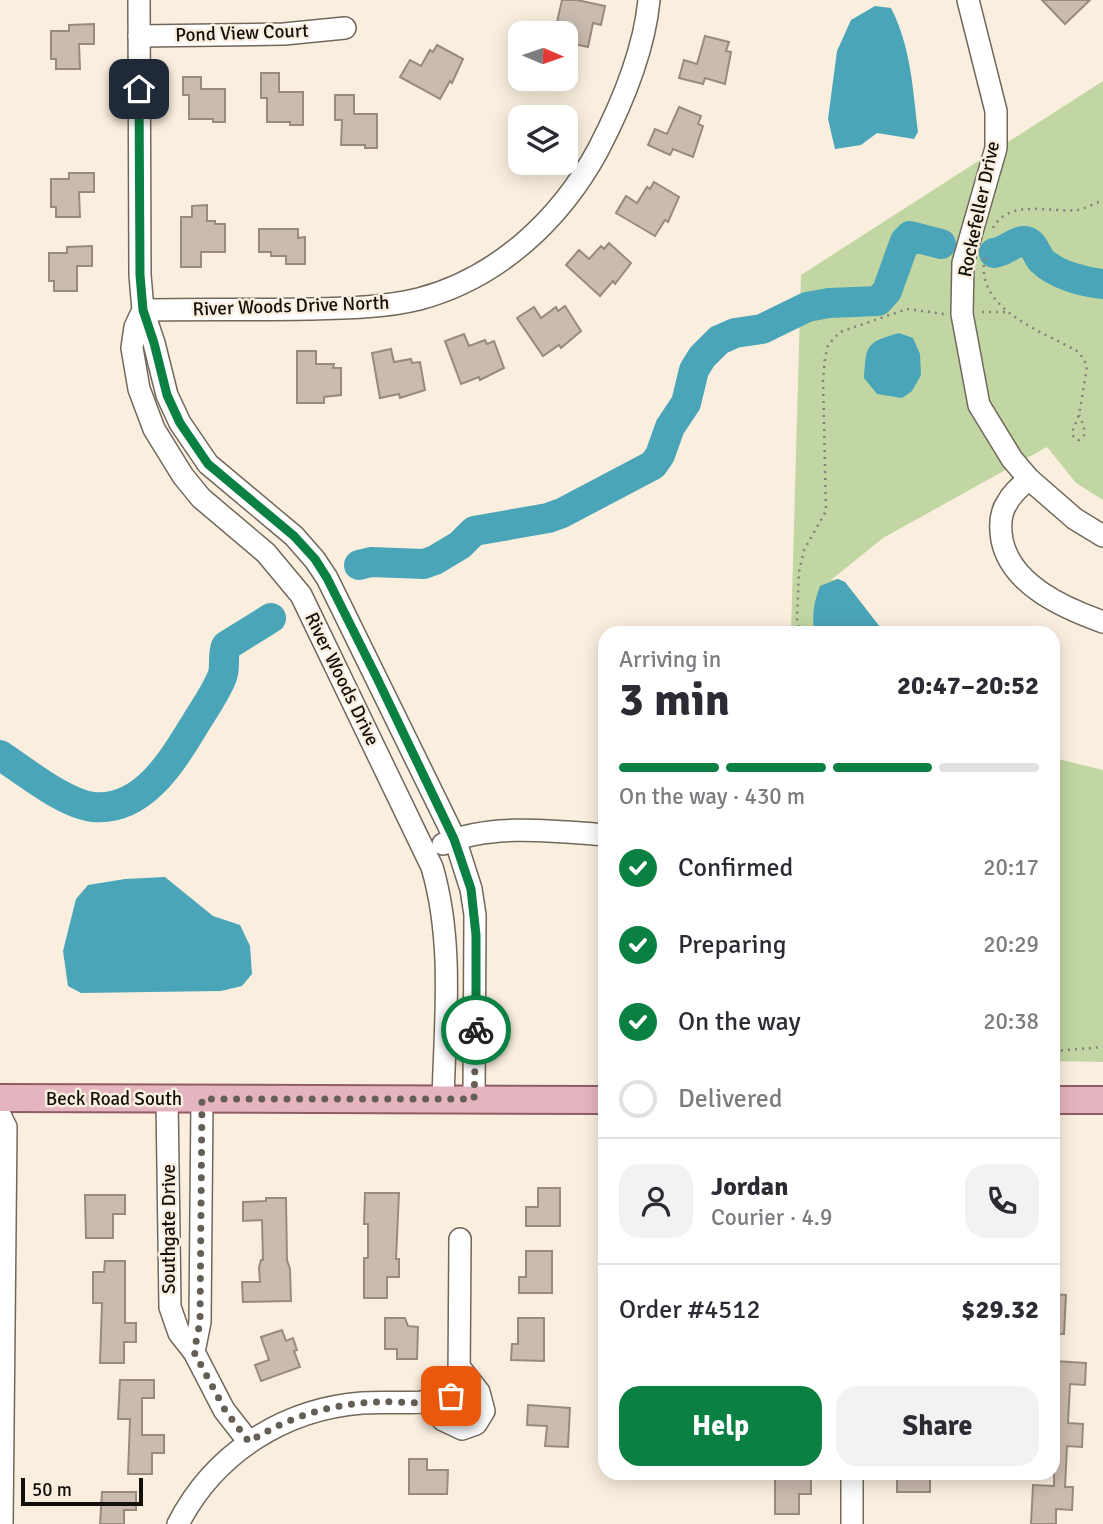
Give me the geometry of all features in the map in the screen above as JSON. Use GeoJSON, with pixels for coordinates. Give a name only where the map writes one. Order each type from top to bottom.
{"type":"FeatureCollection","features":[{"type":"Feature","properties":{"kind":"main road","name":"Beck Road South"},"geometry":{"type":"LineString","coordinates":[[0,1098],[598,1100]]}},
{"type":"Feature","properties":{"kind":"main road"},"geometry":{"type":"LineString","coordinates":[[1060,1100],[1103,1100]]}},
{"type":"Feature","properties":{"kind":"street","name":"River Woods Drive"},"geometry":{"type":"LineString","coordinates":[[139,0],[140,275],[143,310],[167,395],[180,423],[208,464],[287,530],[315,559],[358,640],[454,839],[471,889],[475,915],[474,1099]]}},
{"type":"Feature","properties":{"kind":"street","name":"River Woods Drive North"},"geometry":{"type":"LineString","coordinates":[[143,310],[384,306],[441,291],[502,260],[537,232],[587,170],[631,76],[647,18],[649,0]]}},
{"type":"Feature","properties":{"kind":"street","name":"Rockefeller Drive"},"geometry":{"type":"LineString","coordinates":[[968,0],[996,111],[996,148],[964,263],[962,314],[979,405],[1012,459],[1029,479],[1075,519],[1103,536]]}},
{"type":"Feature","properties":{"kind":"street","name":"Pond View Court"},"geometry":{"type":"LineString","coordinates":[[139,36],[284,34],[345,28]]}},
{"type":"Feature","properties":{"kind":"street","name":"River Woods Drive"},"geometry":{"type":"LineString","coordinates":[[143,310],[133,336],[134,366],[146,410],[164,448],[201,498],[266,553],[301,595],[425,852],[438,889],[445,931],[443,1100]]}},
{"type":"Feature","properties":{"kind":"street"},"geometry":{"type":"LineString","coordinates":[[1029,479],[1013,494],[1003,510],[1001,532],[1004,550],[1021,576],[1030,584],[1065,605],[1103,622]]}},
{"type":"Feature","properties":{"kind":"street"},"geometry":{"type":"LineString","coordinates":[[425,852],[454,839],[537,829],[598,834]]}},
{"type":"Feature","properties":{"kind":"street","name":"Southgate Drive"},"geometry":{"type":"LineString","coordinates":[[167,1099],[170,1307],[180,1333],[194,1352],[225,1410],[249,1442]]}},
{"type":"Feature","properties":{"kind":"street","name":"Southgate Drive"},"geometry":{"type":"LineString","coordinates":[[194,1352],[200,1322],[202,1099]]}},
{"type":"Feature","properties":{"kind":"street"},"geometry":{"type":"LineString","coordinates":[[0,1115],[6,1127],[2,1524]]}},
{"type":"Feature","properties":{"kind":"street"},"geometry":{"type":"LineString","coordinates":[[178,1524],[204,1484],[226,1460],[249,1442],[281,1424],[315,1411],[358,1403],[439,1401],[451,1396],[459,1382],[460,1368],[460,1239]]}},
{"type":"Feature","properties":{"kind":"street"},"geometry":{"type":"LineString","coordinates":[[425,1401],[443,1420],[461,1429],[476,1424],[484,1411],[479,1392],[460,1368]]}},
{"type":"Feature","properties":{"kind":"street"},"geometry":{"type":"LineString","coordinates":[[852,1480],[852,1524]]}},
{"type":"Feature","properties":{"kind":"path"},"geometry":{"type":"LineString","coordinates":[[991,233],[997,221],[1010,213],[1026,209],[1079,210],[1103,200]]}},
{"type":"Feature","properties":{"kind":"path"},"geometry":{"type":"LineString","coordinates":[[983,269],[986,287],[1007,312],[1077,351],[1084,359],[1087,367],[1079,415],[1072,432],[1073,438],[1079,440],[1084,435],[1084,426],[1079,415]]}},
{"type":"Feature","properties":{"kind":"path"},"geometry":{"type":"LineString","coordinates":[[799,626],[799,572],[804,550],[827,511],[823,380],[828,345],[840,332],[907,309],[962,314],[1007,312]]}},
{"type":"Feature","properties":{"kind":"path"},"geometry":{"type":"LineString","coordinates":[[1060,1051],[1103,1047]]}},
{"type":"Feature","properties":{"kind":"green space"},"geometry":{"type":"Polygon","coordinates":[[[1103,81],[1103,500],[1076,483],[1047,447],[883,538],[831,580],[845,582],[879,626],[791,626],[801,275],[1103,81]]]}},
{"type":"Feature","properties":{"kind":"green space"},"geometry":{"type":"Polygon","coordinates":[[[1060,759],[1103,770],[1103,1062],[1060,1061],[1060,759]]]}},
{"type":"Feature","properties":{"kind":"water"},"geometry":{"type":"Polygon","coordinates":[[[875,6],[891,8],[898,23],[910,69],[918,132],[914,139],[877,133],[861,145],[835,149],[828,119],[837,51],[851,20],[875,6]]]}},
{"type":"Feature","properties":{"kind":"water"},"geometry":{"type":"Polygon","coordinates":[[[899,333],[913,338],[920,354],[921,375],[912,391],[902,398],[877,394],[864,378],[870,346],[880,339],[899,333]]]}},
{"type":"Feature","properties":{"kind":"water"},"geometry":{"type":"Polygon","coordinates":[[[838,579],[845,582],[879,626],[814,626],[814,610],[820,586],[838,579]]]}},
{"type":"Feature","properties":{"kind":"water"},"geometry":{"type":"Polygon","coordinates":[[[165,877],[213,916],[240,925],[250,946],[252,974],[242,986],[221,991],[81,993],[68,986],[63,951],[76,899],[88,885],[125,879],[165,877]]]}},
{"type":"Feature","properties":{"kind":"building"},"geometry":{"type":"Polygon","coordinates":[[[562,0],[605,6],[601,25],[593,23],[588,47],[578,45],[578,21],[557,21],[562,0]]]}},
{"type":"Feature","properties":{"kind":"building"},"geometry":{"type":"Polygon","coordinates":[[[1042,0],[1090,0],[1065,24],[1042,0]]]}},
{"type":"Feature","properties":{"kind":"building"},"geometry":{"type":"Polygon","coordinates":[[[94,24],[94,44],[79,44],[80,69],[56,69],[56,59],[51,59],[51,31],[69,31],[69,25],[94,24]]]}},
{"type":"Feature","properties":{"kind":"building"},"geometry":{"type":"Polygon","coordinates":[[[705,36],[729,42],[726,51],[731,52],[725,84],[705,78],[703,84],[679,78],[684,60],[697,64],[705,36]]]}},
{"type":"Feature","properties":{"kind":"building"},"geometry":{"type":"Polygon","coordinates":[[[437,45],[463,59],[452,83],[450,81],[440,99],[400,77],[410,60],[421,66],[430,50],[433,52],[437,45]]]}},
{"type":"Feature","properties":{"kind":"building"},"geometry":{"type":"Polygon","coordinates":[[[261,73],[279,73],[279,92],[303,92],[303,125],[267,122],[267,98],[261,98],[261,73]]]}},
{"type":"Feature","properties":{"kind":"building"},"geometry":{"type":"Polygon","coordinates":[[[183,77],[201,77],[201,89],[225,89],[225,122],[189,119],[189,95],[183,95],[183,77]]]}},
{"type":"Feature","properties":{"kind":"building"},"geometry":{"type":"Polygon","coordinates":[[[335,95],[354,95],[354,114],[377,114],[377,148],[341,145],[342,120],[335,120],[335,95]]]}},
{"type":"Feature","properties":{"kind":"building"},"geometry":{"type":"Polygon","coordinates":[[[679,107],[701,116],[698,124],[703,126],[693,157],[673,149],[670,155],[648,145],[655,129],[667,134],[679,107]]]}},
{"type":"Feature","properties":{"kind":"building"},"geometry":{"type":"Polygon","coordinates":[[[69,173],[94,173],[94,192],[79,192],[80,217],[56,217],[56,207],[51,207],[51,179],[69,179],[69,173]]]}},
{"type":"Feature","properties":{"kind":"building"},"geometry":{"type":"Polygon","coordinates":[[[654,182],[679,197],[668,222],[665,220],[655,236],[616,213],[626,196],[637,203],[647,187],[650,189],[654,182]]]}},
{"type":"Feature","properties":{"kind":"building"},"geometry":{"type":"Polygon","coordinates":[[[207,205],[207,221],[225,224],[225,252],[201,252],[201,267],[181,267],[181,217],[192,217],[192,206],[207,205]]]}},
{"type":"Feature","properties":{"kind":"building"},"geometry":{"type":"Polygon","coordinates":[[[259,229],[298,229],[298,238],[305,237],[305,264],[286,264],[286,256],[271,256],[271,252],[259,252],[259,229]]]}},
{"type":"Feature","properties":{"kind":"building"},"geometry":{"type":"Polygon","coordinates":[[[609,243],[631,263],[615,284],[613,281],[600,296],[566,265],[579,250],[589,259],[601,246],[604,249],[609,243]]]}},
{"type":"Feature","properties":{"kind":"building"},"geometry":{"type":"Polygon","coordinates":[[[92,246],[92,266],[77,266],[77,291],[54,291],[54,281],[49,281],[49,253],[67,253],[67,247],[92,246]]]}},
{"type":"Feature","properties":{"kind":"building"},"geometry":{"type":"Polygon","coordinates":[[[565,306],[581,331],[561,348],[559,345],[543,356],[517,318],[534,307],[541,318],[556,307],[558,311],[565,306]]]}},
{"type":"Feature","properties":{"kind":"building"},"geometry":{"type":"Polygon","coordinates":[[[464,334],[469,346],[485,340],[487,344],[494,341],[504,368],[480,380],[479,377],[461,384],[445,341],[464,334]]]}},
{"type":"Feature","properties":{"kind":"building"},"geometry":{"type":"Polygon","coordinates":[[[391,349],[394,362],[411,359],[412,363],[420,362],[425,390],[400,398],[399,394],[380,398],[372,353],[391,349]]]}},
{"type":"Feature","properties":{"kind":"building"},"geometry":{"type":"Polygon","coordinates":[[[297,351],[316,351],[316,364],[334,364],[333,368],[341,368],[341,395],[324,397],[324,403],[297,403],[297,351]]]}},
{"type":"Feature","properties":{"kind":"building"},"geometry":{"type":"Polygon","coordinates":[[[538,1188],[560,1188],[560,1226],[526,1226],[526,1207],[538,1207],[538,1188]]]}},
{"type":"Feature","properties":{"kind":"building"},"geometry":{"type":"Polygon","coordinates":[[[365,1193],[399,1193],[396,1259],[399,1259],[399,1277],[387,1277],[387,1298],[364,1298],[364,1258],[368,1258],[368,1224],[364,1224],[365,1193]]]}},
{"type":"Feature","properties":{"kind":"building"},"geometry":{"type":"Polygon","coordinates":[[[85,1195],[125,1195],[125,1214],[113,1214],[113,1238],[86,1238],[85,1195]]]}},
{"type":"Feature","properties":{"kind":"building"},"geometry":{"type":"Polygon","coordinates":[[[266,1198],[286,1198],[291,1301],[243,1302],[242,1282],[260,1282],[259,1268],[263,1260],[262,1220],[243,1221],[243,1202],[266,1201],[266,1198]]]}},
{"type":"Feature","properties":{"kind":"building"},"geometry":{"type":"Polygon","coordinates":[[[526,1251],[552,1251],[552,1293],[519,1293],[519,1277],[526,1277],[526,1251]]]}},
{"type":"Feature","properties":{"kind":"building"},"geometry":{"type":"Polygon","coordinates":[[[105,1261],[125,1261],[125,1323],[136,1323],[136,1342],[124,1342],[124,1363],[100,1363],[102,1303],[93,1303],[93,1272],[104,1272],[105,1261]]]}},
{"type":"Feature","properties":{"kind":"building"},"geometry":{"type":"Polygon","coordinates":[[[1060,1294],[1066,1295],[1064,1334],[1060,1334],[1060,1294]]]}},
{"type":"Feature","properties":{"kind":"building"},"geometry":{"type":"Polygon","coordinates":[[[385,1318],[405,1318],[408,1326],[418,1327],[417,1359],[397,1359],[397,1349],[385,1349],[385,1318]]]}},
{"type":"Feature","properties":{"kind":"building"},"geometry":{"type":"Polygon","coordinates":[[[518,1318],[544,1318],[544,1361],[511,1360],[512,1344],[518,1344],[518,1318]]]}},
{"type":"Feature","properties":{"kind":"building"},"geometry":{"type":"Polygon","coordinates":[[[282,1330],[286,1341],[293,1338],[300,1367],[261,1381],[255,1365],[269,1360],[261,1337],[282,1330]]]}},
{"type":"Feature","properties":{"kind":"building"},"geometry":{"type":"Polygon","coordinates":[[[1060,1361],[1086,1363],[1085,1385],[1070,1384],[1068,1423],[1083,1424],[1082,1447],[1067,1446],[1065,1487],[1073,1487],[1072,1510],[1056,1509],[1056,1524],[1031,1524],[1033,1485],[1054,1486],[1054,1480],[1060,1480],[1060,1361]]]}},
{"type":"Feature","properties":{"kind":"building"},"geometry":{"type":"Polygon","coordinates":[[[120,1380],[154,1380],[154,1398],[142,1398],[142,1435],[164,1435],[164,1453],[152,1453],[152,1474],[128,1474],[130,1419],[118,1419],[120,1380]]]}},
{"type":"Feature","properties":{"kind":"building"},"geometry":{"type":"Polygon","coordinates":[[[528,1405],[570,1408],[568,1447],[545,1446],[547,1426],[527,1425],[528,1405]]]}},
{"type":"Feature","properties":{"kind":"building"},"geometry":{"type":"Polygon","coordinates":[[[409,1459],[427,1459],[427,1470],[448,1470],[447,1494],[409,1494],[409,1459]]]}},
{"type":"Feature","properties":{"kind":"building"},"geometry":{"type":"Polygon","coordinates":[[[775,1480],[811,1480],[811,1494],[799,1494],[799,1514],[775,1514],[775,1480]]]}},
{"type":"Feature","properties":{"kind":"building"},"geometry":{"type":"Polygon","coordinates":[[[897,1480],[930,1480],[930,1492],[897,1492],[897,1480]]]}},
{"type":"Feature","properties":{"kind":"building"},"geometry":{"type":"Polygon","coordinates":[[[102,1492],[136,1492],[136,1510],[124,1510],[124,1524],[100,1524],[102,1492]]]}},
{"type":"Feature","properties":{"kind":"waterway"},"geometry":{"type":"LineString","coordinates":[[359,565],[371,562],[424,564],[460,545],[474,531],[562,513],[653,465],[660,455],[670,427],[686,403],[694,370],[702,357],[719,340],[735,333],[762,329],[807,307],[829,303],[878,301],[887,291],[905,241],[910,236],[941,244]]}},
{"type":"Feature","properties":{"kind":"waterway"},"geometry":{"type":"LineString","coordinates":[[994,253],[1024,241],[1033,246],[1042,261],[1062,274],[1103,284]]}},
{"type":"Feature","properties":{"kind":"waterway"},"geometry":{"type":"LineString","coordinates":[[0,755],[45,786],[82,805],[111,806],[127,801],[154,781],[186,738],[222,677],[226,646],[271,618]]}},
{"type":"Feature","properties":{"kind":"way so far"},"geometry":{"type":"LineString","coordinates":[[451,1396],[439,1401],[380,1401],[315,1411],[281,1424],[249,1442],[233,1423],[194,1352],[200,1322],[202,1099],[474,1099],[476,1030]]}},
{"type":"Feature","properties":{"kind":"route"},"geometry":{"type":"LineString","coordinates":[[139,89],[140,275],[143,310],[167,395],[180,423],[208,464],[273,517],[315,559],[376,676],[463,860],[475,915],[476,1030]]}}]}
